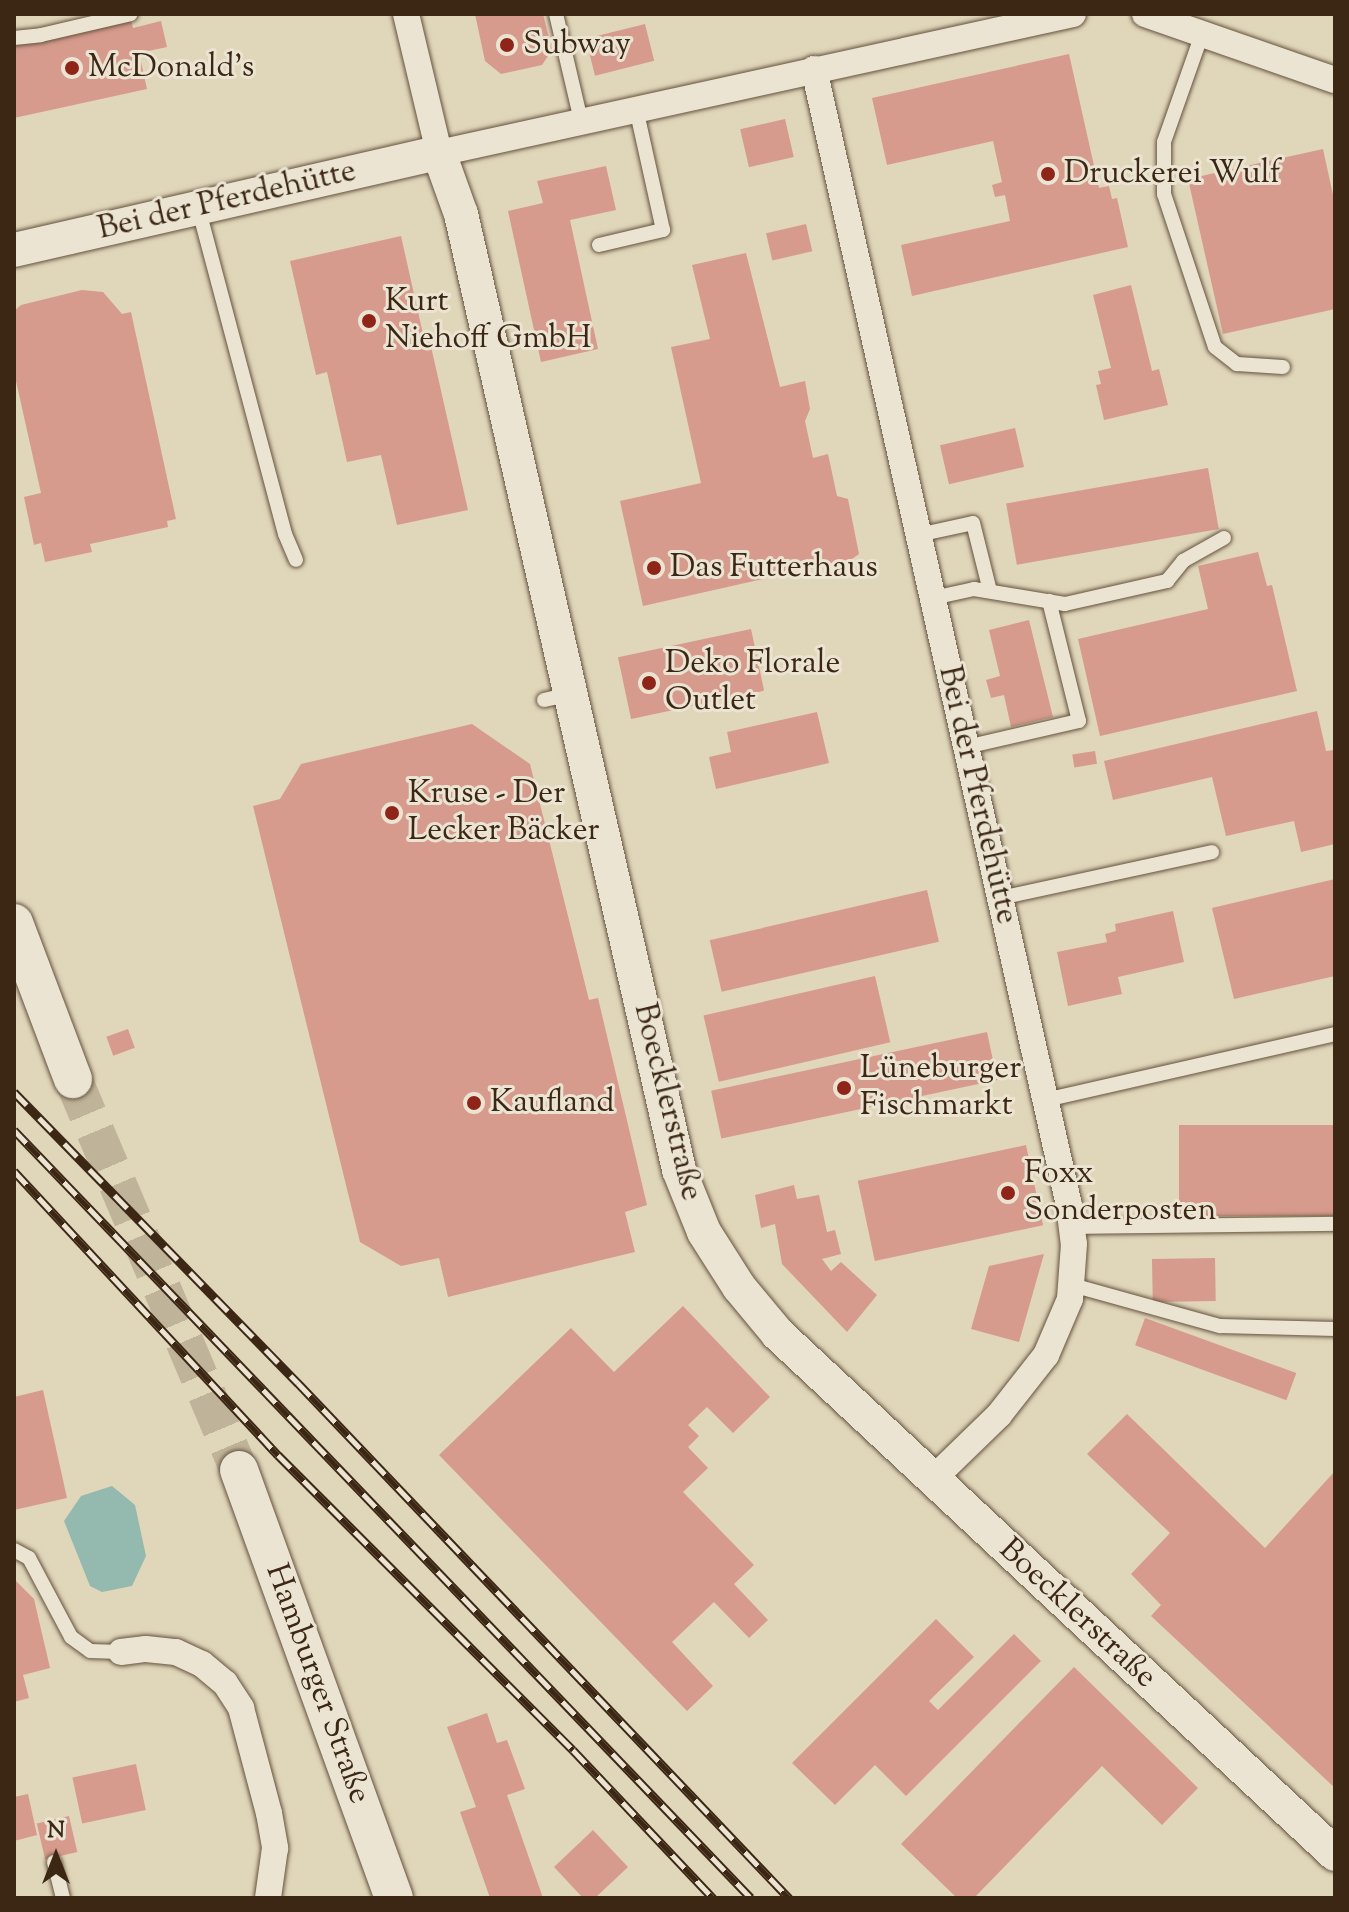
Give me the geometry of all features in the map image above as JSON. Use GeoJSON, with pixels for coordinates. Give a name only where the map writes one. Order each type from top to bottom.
{"type":"FeatureCollection","features":[{"type":"Feature","properties":{"kind":"main road"},"geometry":{"type":"LineString","coordinates":[[14,923],[73,1079]]}},
{"type":"Feature","properties":{"kind":"main road","name":"Hamburger Straße"},"geometry":{"type":"LineString","coordinates":[[239,1470],[391,1893]]}},
{"type":"Feature","properties":{"kind":"street"},"geometry":{"type":"LineString","coordinates":[[406,14],[439,153]]}},
{"type":"Feature","properties":{"kind":"street","name":"Bei der Pferdehütte"},"geometry":{"type":"LineString","coordinates":[[14,250],[636,108],[1073,14]]}},
{"type":"Feature","properties":{"kind":"street"},"geometry":{"type":"LineString","coordinates":[[1145,14],[1335,80]]}},
{"type":"Feature","properties":{"kind":"street","name":"Bei der Pferdehütte"},"geometry":{"type":"LineString","coordinates":[[814,69],[1072,1227],[1072,1285],[1059,1327],[1025,1385],[933,1479]]}},
{"type":"Feature","properties":{"kind":"street","name":"Boecklerstraße"},"geometry":{"type":"LineString","coordinates":[[439,153],[461,214],[557,697],[679,1170],[690,1201],[720,1261],[758,1311],[933,1479],[1335,1854]]}},
{"type":"Feature","properties":{"kind":"street"},"geometry":{"type":"LineString","coordinates":[[121,1652],[146,1649],[176,1652],[202,1664],[225,1683],[241,1708],[269,1813],[275,1848],[268,1898]]}},
{"type":"Feature","properties":{"kind":"lane"},"geometry":{"type":"LineString","coordinates":[[14,38],[41,35],[131,14]]}},
{"type":"Feature","properties":{"kind":"lane"},"geometry":{"type":"LineString","coordinates":[[556,14],[581,121]]}},
{"type":"Feature","properties":{"kind":"lane"},"geometry":{"type":"LineString","coordinates":[[1202,34],[1164,142],[1164,194],[1215,347],[1237,364],[1283,367]]}},
{"type":"Feature","properties":{"kind":"lane"},"geometry":{"type":"LineString","coordinates":[[599,245],[663,230],[636,108]]}},
{"type":"Feature","properties":{"kind":"lane"},"geometry":{"type":"LineString","coordinates":[[198,207],[285,534],[296,560]]}},
{"type":"Feature","properties":{"kind":"lane"},"geometry":{"type":"LineString","coordinates":[[918,535],[973,523],[990,591]]}},
{"type":"Feature","properties":{"kind":"lane"},"geometry":{"type":"LineString","coordinates":[[933,598],[974,589],[1065,604],[1167,581],[1183,561],[1224,538]]}},
{"type":"Feature","properties":{"kind":"lane"},"geometry":{"type":"LineString","coordinates":[[966,747],[1079,721],[1049,601]]}},
{"type":"Feature","properties":{"kind":"lane"},"geometry":{"type":"LineString","coordinates":[[1000,898],[1212,852]]}},
{"type":"Feature","properties":{"kind":"lane"},"geometry":{"type":"LineString","coordinates":[[1045,1100],[1335,1034]]}},
{"type":"Feature","properties":{"kind":"lane"},"geometry":{"type":"LineString","coordinates":[[1072,1227],[1335,1224]]}},
{"type":"Feature","properties":{"kind":"lane"},"geometry":{"type":"LineString","coordinates":[[1072,1285],[1220,1326],[1335,1329]]}},
{"type":"Feature","properties":{"kind":"lane"},"geometry":{"type":"LineString","coordinates":[[14,1550],[29,1558],[71,1637],[90,1651],[121,1652]]}},
{"type":"Feature","properties":{"kind":"lane"},"geometry":{"type":"LineString","coordinates":[[54,1862],[63,1898]]}},
{"type":"Feature","properties":{"kind":"water"},"geometry":{"type":"Polygon","coordinates":[[[112,1486],[135,1505],[146,1556],[132,1586],[102,1592],[90,1586],[64,1521],[81,1496],[112,1486]]]}},
{"type":"Feature","properties":{"kind":"building"},"geometry":{"type":"Polygon","coordinates":[[[475,14],[543,14],[552,50],[542,65],[501,74],[485,61],[475,14]]]}},
{"type":"Feature","properties":{"kind":"building"},"geometry":{"type":"Polygon","coordinates":[[[130,16],[133,28],[161,21],[167,47],[139,53],[147,89],[14,118],[14,45],[130,16]]]}},
{"type":"Feature","properties":{"kind":"building"},"geometry":{"type":"Polygon","coordinates":[[[645,24],[654,61],[595,76],[586,39],[645,24]]]}},
{"type":"Feature","properties":{"kind":"building","name":"Druckerei Wulf"},"geometry":{"type":"Polygon","coordinates":[[[1069,54],[1099,188],[1109,186],[1112,199],[1117,198],[1128,247],[912,296],[901,245],[1010,221],[1005,195],[995,197],[992,185],[1002,182],[993,141],[887,165],[872,98],[1069,54]]]}},
{"type":"Feature","properties":{"kind":"building"},"geometry":{"type":"Polygon","coordinates":[[[785,119],[794,157],[749,167],[740,129],[785,119]]]}},
{"type":"Feature","properties":{"kind":"building"},"geometry":{"type":"Polygon","coordinates":[[[1323,149],[1335,204],[1335,309],[1223,334],[1188,179],[1323,149]]]}},
{"type":"Feature","properties":{"kind":"building"},"geometry":{"type":"Polygon","coordinates":[[[606,166],[616,210],[570,220],[598,349],[541,362],[508,211],[543,203],[537,181],[606,166]]]}},
{"type":"Feature","properties":{"kind":"building"},"geometry":{"type":"Polygon","coordinates":[[[806,224],[812,251],[772,261],[766,233],[806,224]]]}},
{"type":"Feature","properties":{"kind":"building"},"geometry":{"type":"Polygon","coordinates":[[[401,236],[425,343],[430,342],[468,510],[397,525],[381,455],[347,462],[327,372],[316,375],[290,261],[401,236]]]}},
{"type":"Feature","properties":{"kind":"building"},"geometry":{"type":"Polygon","coordinates":[[[746,253],[780,387],[805,381],[810,409],[805,421],[813,458],[828,454],[837,496],[848,499],[859,554],[852,559],[643,606],[620,501],[701,483],[671,347],[710,339],[692,265],[746,253]]]}},
{"type":"Feature","properties":{"kind":"building"},"geometry":{"type":"Polygon","coordinates":[[[1131,285],[1152,371],[1159,369],[1168,405],[1104,420],[1096,385],[1101,384],[1098,371],[1111,368],[1093,295],[1131,285]]]}},
{"type":"Feature","properties":{"kind":"building"},"geometry":{"type":"Polygon","coordinates":[[[82,290],[103,292],[122,314],[131,312],[176,519],[167,521],[168,527],[90,544],[92,552],[45,562],[41,543],[34,545],[24,497],[41,493],[14,372],[14,311],[21,305],[82,290]]]}},
{"type":"Feature","properties":{"kind":"building"},"geometry":{"type":"Polygon","coordinates":[[[1015,428],[1024,467],[949,484],[940,445],[1015,428]]]}},
{"type":"Feature","properties":{"kind":"building"},"geometry":{"type":"Polygon","coordinates":[[[1208,468],[1219,529],[1017,565],[1006,504],[1208,468]]]}},
{"type":"Feature","properties":{"kind":"building"},"geometry":{"type":"Polygon","coordinates":[[[1258,552],[1267,586],[1272,585],[1297,691],[1100,736],[1078,639],[1208,609],[1198,566],[1258,552]]]}},
{"type":"Feature","properties":{"kind":"building"},"geometry":{"type":"Polygon","coordinates":[[[1029,620],[1053,717],[1011,727],[1004,695],[991,698],[986,680],[1000,676],[989,630],[1029,620]]]}},
{"type":"Feature","properties":{"kind":"building"},"geometry":{"type":"Polygon","coordinates":[[[751,629],[764,691],[631,719],[618,657],[751,629]]]}},
{"type":"Feature","properties":{"kind":"building"},"geometry":{"type":"Polygon","coordinates":[[[1317,711],[1326,751],[1334,750],[1335,753],[1335,844],[1301,852],[1294,821],[1226,836],[1212,777],[1113,800],[1104,761],[1317,711]]]}},
{"type":"Feature","properties":{"kind":"building"},"geometry":{"type":"Polygon","coordinates":[[[817,712],[829,763],[716,789],[709,757],[731,752],[727,732],[817,712]]]}},
{"type":"Feature","properties":{"kind":"building","name":"Kaufland"},"geometry":{"type":"Polygon","coordinates":[[[472,724],[530,764],[589,1000],[598,998],[647,1205],[625,1212],[635,1252],[448,1297],[439,1258],[401,1266],[360,1242],[253,806],[280,799],[301,764],[472,724]]]}},
{"type":"Feature","properties":{"kind":"building"},"geometry":{"type":"Polygon","coordinates":[[[1095,751],[1097,764],[1074,767],[1072,755],[1095,751]]]}},
{"type":"Feature","properties":{"kind":"building"},"geometry":{"type":"Polygon","coordinates":[[[1335,879],[1335,976],[1234,999],[1212,908],[1335,879]]]}},
{"type":"Feature","properties":{"kind":"building"},"geometry":{"type":"Polygon","coordinates":[[[927,890],[939,942],[722,992],[710,940],[927,890]]]}},
{"type":"Feature","properties":{"kind":"building"},"geometry":{"type":"Polygon","coordinates":[[[1173,911],[1184,962],[1118,977],[1122,994],[1068,1006],[1057,952],[1107,942],[1105,934],[1116,931],[1115,924],[1173,911]]]}},
{"type":"Feature","properties":{"kind":"building"},"geometry":{"type":"Polygon","coordinates":[[[875,976],[890,1042],[719,1082],[704,1016],[875,976]]]}},
{"type":"Feature","properties":{"kind":"building"},"geometry":{"type":"Polygon","coordinates":[[[128,1029],[135,1048],[113,1056],[106,1037],[128,1029]]]}},
{"type":"Feature","properties":{"kind":"building"},"geometry":{"type":"Polygon","coordinates":[[[987,1032],[997,1080],[721,1139],[711,1091],[987,1032]]]}},
{"type":"Feature","properties":{"kind":"building"},"geometry":{"type":"Polygon","coordinates":[[[1179,1125],[1335,1125],[1335,1216],[1179,1216],[1179,1125]]]}},
{"type":"Feature","properties":{"kind":"building"},"geometry":{"type":"Polygon","coordinates":[[[1026,1145],[1043,1225],[875,1261],[858,1181],[1026,1145]]]}},
{"type":"Feature","properties":{"kind":"building"},"geometry":{"type":"Polygon","coordinates":[[[794,1185],[797,1199],[819,1195],[827,1232],[835,1230],[841,1254],[822,1259],[831,1271],[841,1262],[877,1295],[847,1332],[782,1264],[775,1224],[761,1228],[755,1195],[794,1185]]]}},
{"type":"Feature","properties":{"kind":"building"},"geometry":{"type":"Polygon","coordinates":[[[1044,1254],[1019,1342],[971,1329],[989,1266],[1044,1254]]]}},
{"type":"Feature","properties":{"kind":"building"},"geometry":{"type":"Polygon","coordinates":[[[1215,1258],[1216,1301],[1153,1302],[1152,1259],[1215,1258]]]}},
{"type":"Feature","properties":{"kind":"building"},"geometry":{"type":"Polygon","coordinates":[[[683,1306],[770,1397],[733,1433],[707,1407],[688,1425],[699,1436],[688,1447],[708,1468],[683,1492],[754,1565],[734,1584],[768,1620],[749,1638],[714,1602],[672,1642],[713,1686],[687,1711],[439,1455],[571,1328],[614,1372],[683,1306]]]}},
{"type":"Feature","properties":{"kind":"building"},"geometry":{"type":"Polygon","coordinates":[[[1145,1318],[1296,1373],[1286,1400],[1135,1345],[1145,1318]]]}},
{"type":"Feature","properties":{"kind":"building"},"geometry":{"type":"Polygon","coordinates":[[[43,1390],[67,1498],[14,1510],[14,1397],[43,1390]]]}},
{"type":"Feature","properties":{"kind":"building"},"geometry":{"type":"Polygon","coordinates":[[[1127,1414],[1265,1548],[1335,1471],[1335,1788],[1151,1616],[1161,1605],[1131,1574],[1170,1533],[1087,1454],[1127,1414]]]}},
{"type":"Feature","properties":{"kind":"building"},"geometry":{"type":"Polygon","coordinates":[[[14,1579],[34,1599],[50,1668],[23,1675],[29,1698],[14,1702],[14,1579]]]}},
{"type":"Feature","properties":{"kind":"building"},"geometry":{"type":"Polygon","coordinates":[[[936,1619],[974,1657],[929,1701],[938,1710],[1014,1634],[1041,1661],[906,1796],[875,1765],[835,1805],[792,1763],[936,1619]]]}},
{"type":"Feature","properties":{"kind":"building"},"geometry":{"type":"Polygon","coordinates":[[[1074,1667],[1198,1788],[1162,1825],[1102,1766],[974,1898],[957,1898],[901,1844],[1074,1667]]]}},
{"type":"Feature","properties":{"kind":"building"},"geometry":{"type":"Polygon","coordinates":[[[487,1713],[497,1743],[507,1740],[525,1789],[507,1795],[543,1898],[490,1898],[460,1812],[476,1807],[447,1727],[487,1713]]]}},
{"type":"Feature","properties":{"kind":"building"},"geometry":{"type":"Polygon","coordinates":[[[136,1764],[146,1810],[82,1823],[72,1778],[136,1764]]]}},
{"type":"Feature","properties":{"kind":"building"},"geometry":{"type":"Polygon","coordinates":[[[28,1794],[37,1835],[14,1841],[14,1797],[28,1794]]]}},
{"type":"Feature","properties":{"kind":"building"},"geometry":{"type":"Polygon","coordinates":[[[69,1816],[77,1852],[45,1859],[37,1823],[69,1816]]]}},
{"type":"Feature","properties":{"kind":"building"},"geometry":{"type":"Polygon","coordinates":[[[593,1830],[628,1867],[595,1898],[583,1898],[554,1867],[593,1830]]]}},
{"type":"Feature","properties":{"kind":"tunnel"},"geometry":{"type":"LineString","coordinates":[[73,1079],[239,1470]]}},
{"type":"Feature","properties":{"kind":"railway"},"geometry":{"type":"LineString","coordinates":[[14,1092],[298,1383],[789,1898]]}},
{"type":"Feature","properties":{"kind":"railway"},"geometry":{"type":"LineString","coordinates":[[14,1130],[751,1898]]}},
{"type":"Feature","properties":{"kind":"railway"},"geometry":{"type":"LineString","coordinates":[[14,1171],[278,1455],[573,1750],[713,1898]]}},
{"type":"Feature","properties":{"kind":"place","name":"Subway"},"geometry":{"type":"Point","coordinates":[507,45]}},
{"type":"Feature","properties":{"kind":"place","name":"McDonald's"},"geometry":{"type":"Point","coordinates":[72,68]}},
{"type":"Feature","properties":{"kind":"place","name":"Druckerei Wulf"},"geometry":{"type":"Point","coordinates":[1048,174]}},
{"type":"Feature","properties":{"kind":"place","name":"Kurt Niehoff GmbH"},"geometry":{"type":"Point","coordinates":[369,321]}},
{"type":"Feature","properties":{"kind":"place","name":"Das Futterhaus"},"geometry":{"type":"Point","coordinates":[654,568]}},
{"type":"Feature","properties":{"kind":"place","name":"Deko Florale Outlet"},"geometry":{"type":"Point","coordinates":[649,683]}},
{"type":"Feature","properties":{"kind":"place","name":"Kruse - Der Lecker Bäcker"},"geometry":{"type":"Point","coordinates":[392,813]}},
{"type":"Feature","properties":{"kind":"place","name":"Lüneburger Fischmarkt"},"geometry":{"type":"Point","coordinates":[844,1088]}},
{"type":"Feature","properties":{"kind":"place","name":"Kaufland"},"geometry":{"type":"Point","coordinates":[474,1103]}},
{"type":"Feature","properties":{"kind":"place","name":"Foxx Sonderposten"},"geometry":{"type":"Point","coordinates":[1008,1193]}}]}
